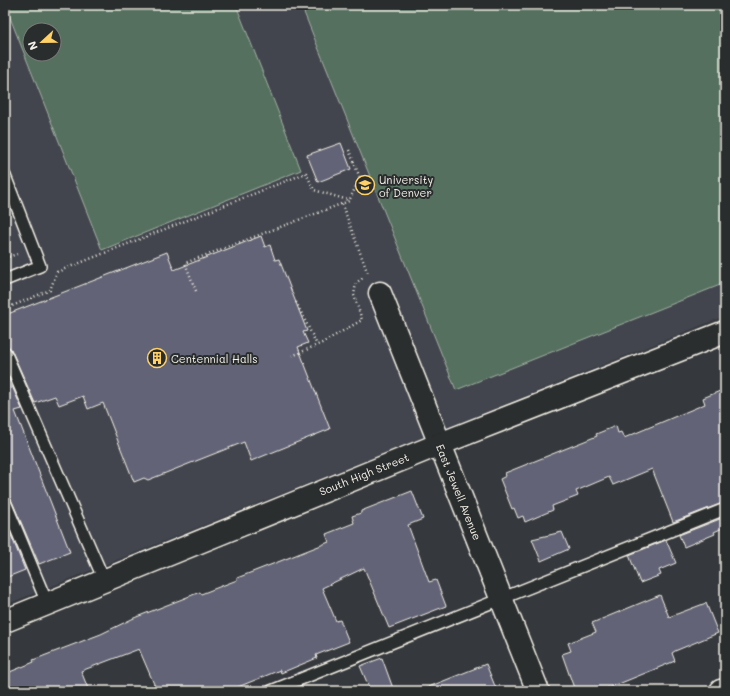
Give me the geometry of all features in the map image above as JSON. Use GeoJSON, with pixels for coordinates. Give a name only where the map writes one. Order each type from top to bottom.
{"type":"FeatureCollection","features":[{"type":"Feature","properties":{"kind":"street","name":"East Jewell Avenue"},"geometry":{"type":"LineString","coordinates":[[380,293],[538,691]]}},
{"type":"Feature","properties":{"kind":"street","name":"South High Street"},"geometry":{"type":"LineString","coordinates":[[5,621],[440,444],[725,332]]}},
{"type":"Feature","properties":{"kind":"street"},"geometry":{"type":"LineString","coordinates":[[721,691],[725,690]]}},
{"type":"Feature","properties":{"kind":"lane"},"geometry":{"type":"LineString","coordinates":[[5,176],[40,266],[5,280]]}},
{"type":"Feature","properties":{"kind":"lane"},"geometry":{"type":"LineString","coordinates":[[5,352],[104,580]]}},
{"type":"Feature","properties":{"kind":"lane"},"geometry":{"type":"LineString","coordinates":[[5,502],[48,603]]}},
{"type":"Feature","properties":{"kind":"lane"},"geometry":{"type":"LineString","coordinates":[[271,691],[725,509]]}},
{"type":"Feature","properties":{"kind":"path"},"geometry":{"type":"LineString","coordinates":[[196,291],[185,263],[349,201],[348,200],[360,178],[349,150]]}},
{"type":"Feature","properties":{"kind":"path"},"geometry":{"type":"LineString","coordinates":[[5,309],[50,290],[57,272],[306,172],[314,190],[348,200]]}},
{"type":"Feature","properties":{"kind":"path"},"geometry":{"type":"LineString","coordinates":[[342,204],[368,275]]}},
{"type":"Feature","properties":{"kind":"path"},"geometry":{"type":"LineString","coordinates":[[296,302],[317,345]]}},
{"type":"Feature","properties":{"kind":"path"},"geometry":{"type":"LineString","coordinates":[[292,356],[317,345],[362,320]]}},
{"type":"Feature","properties":{"kind":"shaded area","name":"University of Denver"},"geometry":{"type":"Polygon","coordinates":[[[5,5],[725,5],[725,316],[5,605],[5,5]]]}},
{"type":"Feature","properties":{"kind":"green space"},"geometry":{"type":"Polygon","coordinates":[[[5,5],[236,5],[301,170],[102,250],[28,62],[62,62],[62,22],[22,22],[22,48],[5,5]]]}},
{"type":"Feature","properties":{"kind":"green space"},"geometry":{"type":"Polygon","coordinates":[[[301,5],[725,5],[725,283],[456,390],[301,5]]]}},
{"type":"Feature","properties":{"kind":"building"},"geometry":{"type":"Polygon","coordinates":[[[341,143],[351,169],[318,182],[307,155],[341,143]]]}},
{"type":"Feature","properties":{"kind":"building","name":"Centennial Halls"},"geometry":{"type":"Polygon","coordinates":[[[261,236],[265,247],[270,245],[275,260],[279,259],[307,331],[303,332],[308,343],[298,347],[330,429],[251,461],[244,442],[148,480],[144,478],[134,482],[103,403],[88,409],[83,396],[59,405],[55,396],[35,403],[11,349],[5,345],[5,315],[167,252],[174,270],[261,236]]]}},
{"type":"Feature","properties":{"kind":"building"},"geometry":{"type":"Polygon","coordinates":[[[5,370],[22,409],[15,411],[70,552],[39,564],[11,499],[5,495],[5,370]]]}},
{"type":"Feature","properties":{"kind":"building"},"geometry":{"type":"Polygon","coordinates":[[[725,389],[725,502],[673,522],[652,469],[613,485],[609,477],[576,491],[578,496],[552,506],[553,510],[525,522],[523,516],[518,518],[514,508],[512,509],[500,479],[506,476],[505,473],[597,436],[596,434],[616,426],[618,433],[621,432],[624,438],[705,404],[703,398],[725,389]]]}},
{"type":"Feature","properties":{"kind":"building"},"geometry":{"type":"Polygon","coordinates":[[[412,491],[423,519],[408,525],[429,582],[436,580],[446,606],[389,628],[364,568],[322,588],[336,621],[340,620],[349,642],[316,655],[317,658],[281,673],[280,670],[228,691],[157,691],[139,649],[81,671],[89,691],[5,691],[5,674],[34,662],[33,660],[101,634],[134,618],[200,592],[201,594],[237,580],[237,578],[329,542],[326,534],[354,523],[352,516],[412,491]]]}},
{"type":"Feature","properties":{"kind":"building"},"geometry":{"type":"Polygon","coordinates":[[[725,517],[725,527],[714,532],[715,534],[684,547],[679,535],[725,517]]]}},
{"type":"Feature","properties":{"kind":"building"},"geometry":{"type":"Polygon","coordinates":[[[5,520],[25,570],[5,578],[5,520]]]}},
{"type":"Feature","properties":{"kind":"building"},"geometry":{"type":"Polygon","coordinates":[[[562,532],[569,549],[541,561],[532,539],[562,532]]]}},
{"type":"Feature","properties":{"kind":"building"},"geometry":{"type":"Polygon","coordinates":[[[666,540],[676,563],[659,570],[661,575],[640,583],[629,555],[666,540]]]}},
{"type":"Feature","properties":{"kind":"building"},"geometry":{"type":"Polygon","coordinates":[[[660,595],[669,617],[706,603],[718,633],[675,651],[672,653],[675,661],[621,683],[599,691],[575,691],[562,654],[571,651],[568,643],[596,632],[592,623],[660,595]]]}},
{"type":"Feature","properties":{"kind":"building"},"geometry":{"type":"Polygon","coordinates":[[[382,658],[394,691],[372,691],[360,666],[382,658]]]}},
{"type":"Feature","properties":{"kind":"building"},"geometry":{"type":"Polygon","coordinates":[[[486,664],[497,691],[421,691],[421,690],[486,664]]]}},
{"type":"Feature","properties":{"kind":"place","name":"University of Denver"},"geometry":{"type":"Point","coordinates":[365,185]}},
{"type":"Feature","properties":{"kind":"place","name":"Centennial Halls"},"geometry":{"type":"Point","coordinates":[157,358]}}]}
